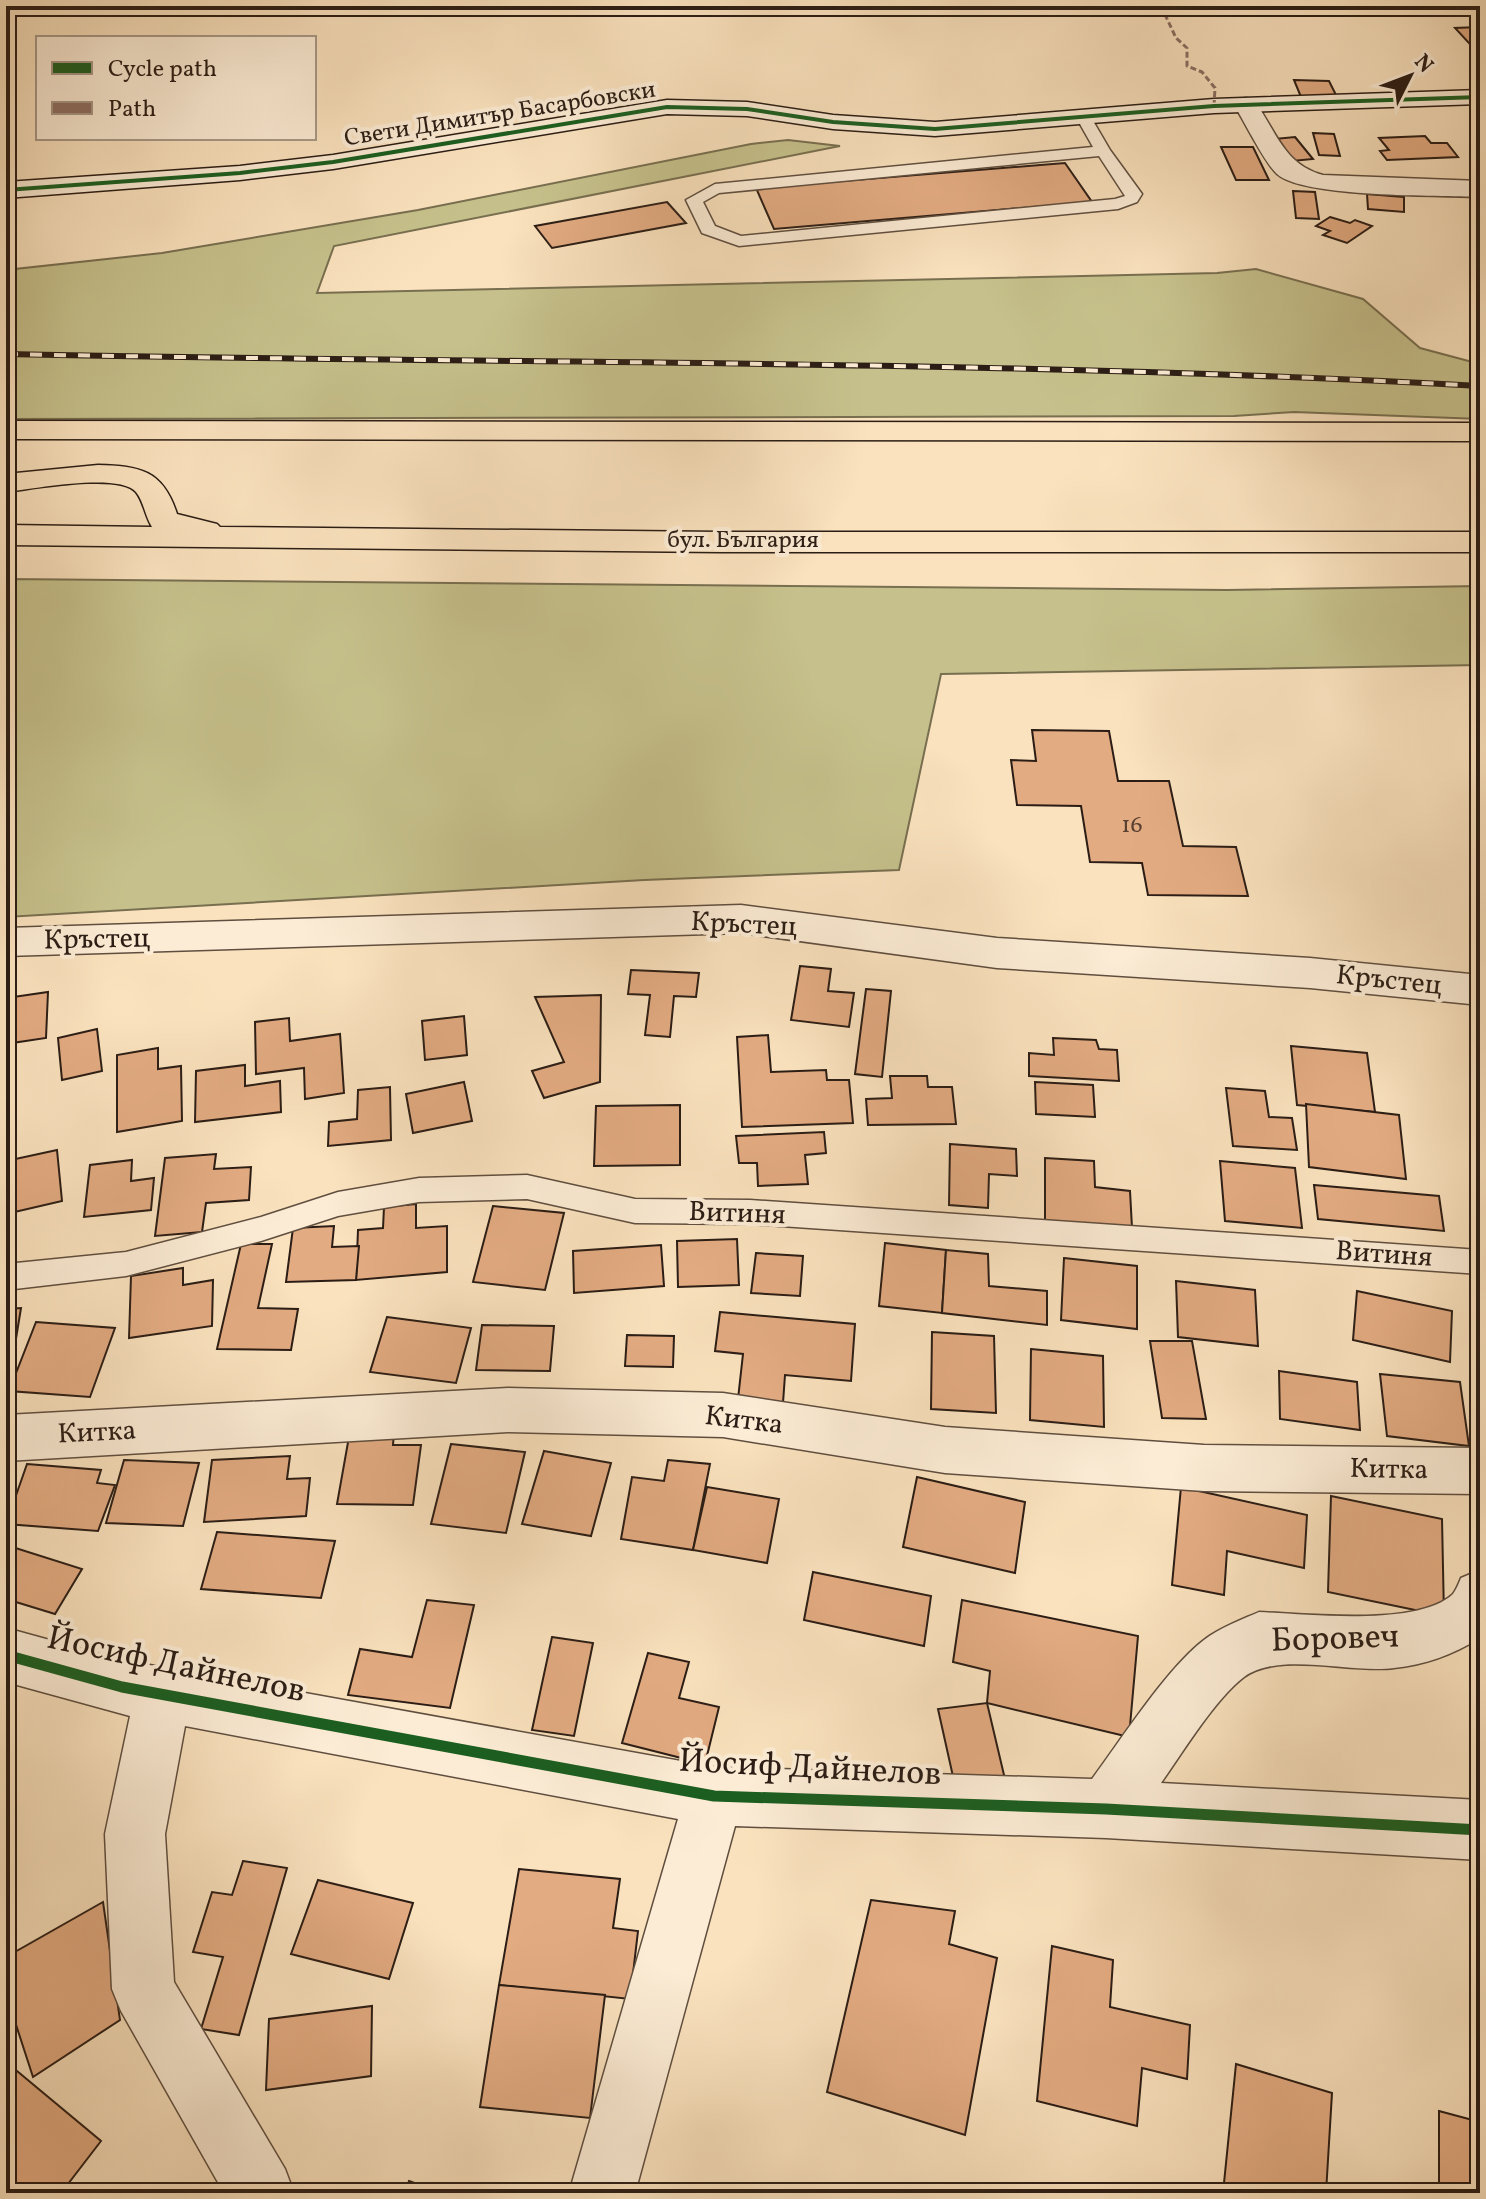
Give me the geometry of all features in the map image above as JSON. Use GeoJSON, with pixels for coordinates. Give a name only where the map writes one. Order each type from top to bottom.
{"type":"FeatureCollection","features":[{"type":"Feature","properties":{"kind":"highway"},"geometry":{"type":"LineString","coordinates":[[6,430],[1480,432]]}},
{"type":"Feature","properties":{"kind":"highway"},"geometry":{"type":"LineString","coordinates":[[6,483],[73,475],[125,476],[141,480],[151,489],[158,499],[163,520],[244,536]]}},
{"type":"Feature","properties":{"kind":"highway","name":"бул. България"},"geometry":{"type":"LineString","coordinates":[[6,535],[721,542],[1480,542]]}},
{"type":"Feature","properties":{"kind":"street","name":"Свети Димитър Басарбовски"},"geometry":{"type":"LineString","coordinates":[[6,190],[226,175],[333,162],[667,107],[747,109],[833,122],[935,129],[1246,105],[1480,97]]}},
{"type":"Feature","properties":{"kind":"street"},"geometry":{"type":"LineString","coordinates":[[1246,105],[1286,169],[1299,176],[1323,182],[1480,189]]}},
{"type":"Feature","properties":{"kind":"street","name":"Кръстец"},"geometry":{"type":"LineString","coordinates":[[6,942],[741,919],[997,953],[1310,973],[1480,990]]}},
{"type":"Feature","properties":{"kind":"street","name":"Китка"},"geometry":{"type":"LineString","coordinates":[[6,1438],[523,1410],[723,1415],[945,1450],[1204,1468],[1480,1471]]}},
{"type":"Feature","properties":{"kind":"street","name":"Боровеч"},"geometry":{"type":"LineString","coordinates":[[1106,1809],[1187,1699],[1223,1659],[1259,1639],[1393,1642],[1440,1632],[1476,1610],[1480,1596]]}},
{"type":"Feature","properties":{"kind":"street","name":"Йосиф Дайнелов"},"geometry":{"type":"LineString","coordinates":[[6,1655],[122,1687],[714,1796],[1106,1809],[1480,1830]]}},
{"type":"Feature","properties":{"kind":"street"},"geometry":{"type":"LineString","coordinates":[[163,1695],[135,1834],[143,1989],[261,2193]]}},
{"type":"Feature","properties":{"kind":"street"},"geometry":{"type":"LineString","coordinates":[[602,2193],[714,1796]]}},
{"type":"Feature","properties":{"kind":"lane"},"geometry":{"type":"LineString","coordinates":[[1084,117],[1103,151],[1134,194],[1131,199],[1118,204],[739,241],[708,229],[694,200],[715,189],[1103,151]]}},
{"type":"Feature","properties":{"kind":"lane","name":"Витиня"},"geometry":{"type":"LineString","coordinates":[[6,1277],[126,1264],[261,1229],[338,1204],[392,1194],[419,1190],[527,1187],[635,1211],[750,1212],[1480,1262]]}},
{"type":"Feature","properties":{"kind":"shaded area"},"geometry":{"type":"Polygon","coordinates":[[[788,140],[840,146],[334,246],[317,293],[1217,273],[1256,269],[1363,299],[1420,348],[1480,364],[1480,419],[1294,412],[1234,416],[6,419],[6,270],[162,253],[418,210],[751,144],[788,140]]]}},
{"type":"Feature","properties":{"kind":"shaded area"},"geometry":{"type":"Polygon","coordinates":[[[6,579],[1227,590],[1480,586],[1480,665],[941,674],[899,870],[644,880],[6,917],[6,579]]]}},
{"type":"Feature","properties":{"kind":"building"},"geometry":{"type":"Polygon","coordinates":[[[1480,27],[1480,55],[1455,28],[1480,27]]]}},
{"type":"Feature","properties":{"kind":"building"},"geometry":{"type":"Polygon","coordinates":[[[1294,80],[1329,81],[1337,97],[1301,97],[1294,80]]]}},
{"type":"Feature","properties":{"kind":"building"},"geometry":{"type":"Polygon","coordinates":[[[1313,133],[1334,134],[1340,156],[1319,155],[1313,133]]]}},
{"type":"Feature","properties":{"kind":"building"},"geometry":{"type":"Polygon","coordinates":[[[1425,136],[1431,143],[1447,143],[1458,157],[1387,160],[1380,151],[1389,150],[1379,138],[1425,136]]]}},
{"type":"Feature","properties":{"kind":"building"},"geometry":{"type":"Polygon","coordinates":[[[1295,137],[1313,159],[1292,161],[1274,139],[1295,137]]]}},
{"type":"Feature","properties":{"kind":"building"},"geometry":{"type":"Polygon","coordinates":[[[1221,147],[1253,147],[1269,180],[1236,180],[1221,147]]]}},
{"type":"Feature","properties":{"kind":"building"},"geometry":{"type":"Polygon","coordinates":[[[1065,163],[1092,202],[774,229],[756,188],[1065,163]]]}},
{"type":"Feature","properties":{"kind":"building"},"geometry":{"type":"Polygon","coordinates":[[[1293,191],[1315,192],[1319,219],[1296,218],[1293,191]]]}},
{"type":"Feature","properties":{"kind":"building"},"geometry":{"type":"Polygon","coordinates":[[[1367,194],[1404,197],[1404,212],[1368,209],[1367,194]]]}},
{"type":"Feature","properties":{"kind":"building"},"geometry":{"type":"Polygon","coordinates":[[[667,202],[686,223],[552,248],[535,226],[667,202]]]}},
{"type":"Feature","properties":{"kind":"building"},"geometry":{"type":"Polygon","coordinates":[[[1330,217],[1372,226],[1347,243],[1323,235],[1330,231],[1316,226],[1330,217]]]}},
{"type":"Feature","properties":{"kind":"building"},"geometry":{"type":"Polygon","coordinates":[[[1032,730],[1109,731],[1118,781],[1169,781],[1183,846],[1236,847],[1248,896],[1148,895],[1142,863],[1090,862],[1081,806],[1017,805],[1011,760],[1036,761],[1032,730]]]}},
{"type":"Feature","properties":{"kind":"building"},"geometry":{"type":"Polygon","coordinates":[[[800,966],[831,969],[828,991],[854,993],[849,1027],[791,1020],[800,966]]]}},
{"type":"Feature","properties":{"kind":"building"},"geometry":{"type":"Polygon","coordinates":[[[631,970],[699,973],[696,997],[674,996],[670,1037],[645,1035],[650,995],[628,994],[631,970]]]}},
{"type":"Feature","properties":{"kind":"building"},"geometry":{"type":"Polygon","coordinates":[[[866,989],[891,991],[882,1077],[855,1074],[866,989]]]}},
{"type":"Feature","properties":{"kind":"building"},"geometry":{"type":"Polygon","coordinates":[[[48,992],[46,1038],[12,1043],[12,1026],[6,1027],[6,998],[48,992]]]}},
{"type":"Feature","properties":{"kind":"building"},"geometry":{"type":"Polygon","coordinates":[[[601,995],[600,1082],[544,1098],[532,1071],[564,1062],[535,997],[601,995]]]}},
{"type":"Feature","properties":{"kind":"building"},"geometry":{"type":"Polygon","coordinates":[[[464,1016],[467,1055],[425,1060],[422,1021],[464,1016]]]}},
{"type":"Feature","properties":{"kind":"building"},"geometry":{"type":"Polygon","coordinates":[[[289,1018],[290,1041],[340,1034],[344,1093],[305,1099],[304,1068],[256,1074],[255,1022],[289,1018]]]}},
{"type":"Feature","properties":{"kind":"building"},"geometry":{"type":"Polygon","coordinates":[[[97,1029],[102,1071],[62,1080],[58,1038],[97,1029]]]}},
{"type":"Feature","properties":{"kind":"building"},"geometry":{"type":"Polygon","coordinates":[[[768,1035],[771,1072],[826,1070],[827,1080],[849,1080],[853,1123],[742,1127],[737,1037],[768,1035]]]}},
{"type":"Feature","properties":{"kind":"building"},"geometry":{"type":"Polygon","coordinates":[[[1053,1038],[1096,1040],[1099,1049],[1117,1050],[1119,1081],[1029,1076],[1029,1053],[1054,1055],[1053,1038]]]}},
{"type":"Feature","properties":{"kind":"building"},"geometry":{"type":"Polygon","coordinates":[[[1291,1046],[1367,1053],[1375,1112],[1297,1105],[1291,1046]]]}},
{"type":"Feature","properties":{"kind":"building"},"geometry":{"type":"Polygon","coordinates":[[[158,1048],[158,1069],[181,1066],[182,1121],[117,1132],[117,1055],[158,1048]]]}},
{"type":"Feature","properties":{"kind":"building"},"geometry":{"type":"Polygon","coordinates":[[[245,1065],[245,1086],[280,1081],[281,1112],[195,1122],[196,1071],[245,1065]]]}},
{"type":"Feature","properties":{"kind":"building"},"geometry":{"type":"Polygon","coordinates":[[[890,1076],[927,1076],[928,1087],[952,1087],[956,1124],[868,1125],[866,1099],[892,1098],[890,1076]]]}},
{"type":"Feature","properties":{"kind":"building"},"geometry":{"type":"Polygon","coordinates":[[[464,1082],[472,1121],[413,1133],[406,1094],[464,1082]]]}},
{"type":"Feature","properties":{"kind":"building"},"geometry":{"type":"Polygon","coordinates":[[[1035,1082],[1093,1085],[1095,1117],[1036,1114],[1035,1082]]]}},
{"type":"Feature","properties":{"kind":"building"},"geometry":{"type":"Polygon","coordinates":[[[390,1087],[391,1140],[328,1146],[329,1122],[357,1119],[358,1090],[390,1087]]]}},
{"type":"Feature","properties":{"kind":"building"},"geometry":{"type":"Polygon","coordinates":[[[1226,1088],[1265,1091],[1269,1117],[1292,1118],[1297,1150],[1233,1146],[1226,1088]]]}},
{"type":"Feature","properties":{"kind":"building"},"geometry":{"type":"Polygon","coordinates":[[[1306,1104],[1399,1115],[1406,1179],[1309,1167],[1306,1104]]]}},
{"type":"Feature","properties":{"kind":"building"},"geometry":{"type":"Polygon","coordinates":[[[680,1105],[680,1165],[594,1166],[596,1106],[680,1105]]]}},
{"type":"Feature","properties":{"kind":"building"},"geometry":{"type":"Polygon","coordinates":[[[824,1132],[826,1153],[805,1155],[808,1184],[758,1186],[757,1163],[739,1163],[736,1136],[824,1132]]]}},
{"type":"Feature","properties":{"kind":"building"},"geometry":{"type":"Polygon","coordinates":[[[950,1144],[1016,1149],[1017,1176],[989,1174],[988,1208],[949,1205],[950,1144]]]}},
{"type":"Feature","properties":{"kind":"building"},"geometry":{"type":"Polygon","coordinates":[[[57,1150],[62,1201],[6,1214],[6,1161],[57,1150]]]}},
{"type":"Feature","properties":{"kind":"building"},"geometry":{"type":"Polygon","coordinates":[[[216,1154],[214,1169],[251,1167],[249,1200],[206,1203],[202,1232],[155,1236],[165,1158],[216,1154]]]}},
{"type":"Feature","properties":{"kind":"building"},"geometry":{"type":"Polygon","coordinates":[[[1045,1158],[1094,1161],[1095,1187],[1130,1191],[1132,1228],[1045,1221],[1045,1158]]]}},
{"type":"Feature","properties":{"kind":"building"},"geometry":{"type":"Polygon","coordinates":[[[132,1160],[131,1181],[154,1178],[151,1210],[84,1217],[90,1165],[132,1160]]]}},
{"type":"Feature","properties":{"kind":"building"},"geometry":{"type":"Polygon","coordinates":[[[1220,1161],[1295,1168],[1302,1228],[1225,1221],[1220,1161]]]}},
{"type":"Feature","properties":{"kind":"building"},"geometry":{"type":"Polygon","coordinates":[[[1314,1185],[1439,1196],[1444,1231],[1318,1219],[1314,1185]]]}},
{"type":"Feature","properties":{"kind":"building"},"geometry":{"type":"Polygon","coordinates":[[[416,1204],[416,1228],[447,1226],[447,1272],[356,1280],[358,1230],[383,1228],[384,1207],[416,1204]]]}},
{"type":"Feature","properties":{"kind":"building"},"geometry":{"type":"Polygon","coordinates":[[[493,1206],[564,1213],[545,1290],[473,1282],[493,1206]]]}},
{"type":"Feature","properties":{"kind":"building"},"geometry":{"type":"Polygon","coordinates":[[[334,1226],[332,1247],[359,1246],[356,1280],[286,1282],[293,1228],[334,1226]]]}},
{"type":"Feature","properties":{"kind":"building"},"geometry":{"type":"Polygon","coordinates":[[[737,1239],[739,1285],[678,1287],[677,1241],[737,1239]]]}},
{"type":"Feature","properties":{"kind":"building"},"geometry":{"type":"Polygon","coordinates":[[[885,1243],[946,1250],[942,1313],[879,1306],[885,1243]]]}},
{"type":"Feature","properties":{"kind":"building"},"geometry":{"type":"Polygon","coordinates":[[[241,1244],[272,1244],[258,1308],[298,1309],[291,1350],[217,1349],[241,1244]]]}},
{"type":"Feature","properties":{"kind":"building"},"geometry":{"type":"Polygon","coordinates":[[[661,1245],[664,1286],[574,1293],[573,1251],[661,1245]]]}},
{"type":"Feature","properties":{"kind":"building"},"geometry":{"type":"Polygon","coordinates":[[[946,1250],[988,1254],[989,1286],[1047,1291],[1047,1325],[942,1313],[946,1250]]]}},
{"type":"Feature","properties":{"kind":"building"},"geometry":{"type":"Polygon","coordinates":[[[756,1253],[803,1256],[800,1296],[751,1293],[756,1253]]]}},
{"type":"Feature","properties":{"kind":"building"},"geometry":{"type":"Polygon","coordinates":[[[1064,1258],[1137,1266],[1137,1329],[1061,1320],[1064,1258]]]}},
{"type":"Feature","properties":{"kind":"building"},"geometry":{"type":"Polygon","coordinates":[[[183,1268],[183,1285],[213,1280],[212,1326],[129,1338],[131,1276],[183,1268]]]}},
{"type":"Feature","properties":{"kind":"building"},"geometry":{"type":"Polygon","coordinates":[[[1176,1281],[1255,1290],[1258,1346],[1178,1337],[1176,1281]]]}},
{"type":"Feature","properties":{"kind":"building"},"geometry":{"type":"Polygon","coordinates":[[[1357,1291],[1452,1311],[1450,1362],[1353,1340],[1357,1291]]]}},
{"type":"Feature","properties":{"kind":"building"},"geometry":{"type":"Polygon","coordinates":[[[21,1308],[14,1351],[6,1352],[6,1309],[21,1308]]]}},
{"type":"Feature","properties":{"kind":"building"},"geometry":{"type":"Polygon","coordinates":[[[720,1312],[855,1324],[851,1381],[785,1375],[783,1403],[738,1399],[743,1354],[715,1351],[720,1312]]]}},
{"type":"Feature","properties":{"kind":"building"},"geometry":{"type":"Polygon","coordinates":[[[387,1317],[471,1328],[456,1383],[370,1372],[387,1317]]]}},
{"type":"Feature","properties":{"kind":"building"},"geometry":{"type":"Polygon","coordinates":[[[36,1322],[115,1328],[90,1397],[9,1391],[36,1322]]]}},
{"type":"Feature","properties":{"kind":"building"},"geometry":{"type":"Polygon","coordinates":[[[482,1325],[554,1326],[550,1371],[476,1370],[482,1325]]]}},
{"type":"Feature","properties":{"kind":"building"},"geometry":{"type":"Polygon","coordinates":[[[932,1332],[994,1336],[996,1413],[931,1409],[932,1332]]]}},
{"type":"Feature","properties":{"kind":"building"},"geometry":{"type":"Polygon","coordinates":[[[627,1335],[674,1336],[673,1367],[625,1366],[627,1335]]]}},
{"type":"Feature","properties":{"kind":"building"},"geometry":{"type":"Polygon","coordinates":[[[1150,1341],[1192,1341],[1206,1419],[1162,1418],[1150,1341]]]}},
{"type":"Feature","properties":{"kind":"building"},"geometry":{"type":"Polygon","coordinates":[[[1031,1349],[1103,1356],[1104,1427],[1030,1420],[1031,1349]]]}},
{"type":"Feature","properties":{"kind":"building"},"geometry":{"type":"Polygon","coordinates":[[[1279,1371],[1357,1382],[1360,1430],[1280,1419],[1279,1371]]]}},
{"type":"Feature","properties":{"kind":"building"},"geometry":{"type":"Polygon","coordinates":[[[1380,1374],[1460,1382],[1469,1446],[1387,1436],[1380,1374]]]}},
{"type":"Feature","properties":{"kind":"building"},"geometry":{"type":"Polygon","coordinates":[[[350,1431],[394,1432],[393,1445],[421,1445],[413,1505],[337,1504],[350,1431]]]}},
{"type":"Feature","properties":{"kind":"building"},"geometry":{"type":"Polygon","coordinates":[[[451,1444],[525,1452],[506,1533],[431,1524],[451,1444]]]}},
{"type":"Feature","properties":{"kind":"building"},"geometry":{"type":"Polygon","coordinates":[[[544,1451],[611,1463],[591,1536],[522,1524],[544,1451]]]}},
{"type":"Feature","properties":{"kind":"building"},"geometry":{"type":"Polygon","coordinates":[[[290,1456],[287,1479],[310,1478],[306,1516],[204,1522],[212,1460],[290,1456]]]}},
{"type":"Feature","properties":{"kind":"building"},"geometry":{"type":"Polygon","coordinates":[[[124,1460],[199,1463],[183,1526],[106,1523],[124,1460]]]}},
{"type":"Feature","properties":{"kind":"building"},"geometry":{"type":"Polygon","coordinates":[[[668,1460],[710,1464],[693,1550],[621,1539],[632,1477],[664,1481],[668,1460]]]}},
{"type":"Feature","properties":{"kind":"building"},"geometry":{"type":"Polygon","coordinates":[[[27,1464],[101,1470],[97,1483],[115,1485],[98,1531],[6,1524],[27,1464]]]}},
{"type":"Feature","properties":{"kind":"building"},"geometry":{"type":"Polygon","coordinates":[[[917,1477],[1025,1502],[1015,1573],[903,1547],[917,1477]]]}},
{"type":"Feature","properties":{"kind":"building"},"geometry":{"type":"Polygon","coordinates":[[[707,1487],[779,1499],[767,1563],[693,1550],[707,1487]]]}},
{"type":"Feature","properties":{"kind":"building"},"geometry":{"type":"Polygon","coordinates":[[[1181,1487],[1307,1515],[1304,1568],[1227,1551],[1224,1595],[1172,1585],[1181,1487]]]}},
{"type":"Feature","properties":{"kind":"building"},"geometry":{"type":"Polygon","coordinates":[[[1331,1496],[1442,1519],[1444,1616],[1328,1592],[1331,1496]]]}},
{"type":"Feature","properties":{"kind":"building"},"geometry":{"type":"Polygon","coordinates":[[[217,1532],[335,1541],[321,1598],[201,1589],[217,1532]]]}},
{"type":"Feature","properties":{"kind":"building"},"geometry":{"type":"Polygon","coordinates":[[[6,1545],[82,1569],[55,1614],[6,1599],[6,1545]]]}},
{"type":"Feature","properties":{"kind":"building"},"geometry":{"type":"Polygon","coordinates":[[[813,1572],[931,1596],[924,1646],[804,1620],[813,1572]]]}},
{"type":"Feature","properties":{"kind":"building"},"geometry":{"type":"Polygon","coordinates":[[[427,1600],[474,1605],[450,1708],[348,1695],[360,1649],[412,1657],[427,1600]]]}},
{"type":"Feature","properties":{"kind":"building"},"geometry":{"type":"Polygon","coordinates":[[[962,1600],[1138,1636],[1129,1737],[987,1703],[990,1671],[953,1662],[962,1600]]]}},
{"type":"Feature","properties":{"kind":"building"},"geometry":{"type":"Polygon","coordinates":[[[552,1637],[593,1643],[574,1736],[532,1730],[552,1637]]]}},
{"type":"Feature","properties":{"kind":"building"},"geometry":{"type":"Polygon","coordinates":[[[648,1653],[689,1662],[679,1698],[719,1707],[705,1764],[622,1743],[648,1653]]]}},
{"type":"Feature","properties":{"kind":"building"},"geometry":{"type":"Polygon","coordinates":[[[987,1703],[1008,1792],[958,1799],[938,1709],[987,1703]]]}},
{"type":"Feature","properties":{"kind":"building"},"geometry":{"type":"Polygon","coordinates":[[[243,1861],[287,1868],[239,2035],[201,2029],[223,1957],[193,1952],[212,1892],[232,1895],[243,1861]]]}},
{"type":"Feature","properties":{"kind":"building"},"geometry":{"type":"Polygon","coordinates":[[[519,1869],[620,1879],[613,1928],[638,1931],[630,1999],[499,1985],[519,1869]]]}},
{"type":"Feature","properties":{"kind":"building"},"geometry":{"type":"Polygon","coordinates":[[[318,1880],[413,1903],[389,1979],[291,1954],[318,1880]]]}},
{"type":"Feature","properties":{"kind":"building"},"geometry":{"type":"Polygon","coordinates":[[[871,1900],[955,1911],[949,1944],[997,1958],[965,2135],[827,2092],[871,1900]]]}},
{"type":"Feature","properties":{"kind":"building"},"geometry":{"type":"Polygon","coordinates":[[[103,1902],[120,2020],[33,2077],[6,1994],[6,1957],[103,1902]]]}},
{"type":"Feature","properties":{"kind":"building"},"geometry":{"type":"Polygon","coordinates":[[[1052,1946],[1113,1960],[1110,2007],[1190,2025],[1187,2079],[1142,2068],[1137,2126],[1037,2101],[1052,1946]]]}},
{"type":"Feature","properties":{"kind":"building"},"geometry":{"type":"Polygon","coordinates":[[[499,1985],[605,1995],[590,2118],[480,2107],[499,1985]]]}},
{"type":"Feature","properties":{"kind":"building"},"geometry":{"type":"Polygon","coordinates":[[[372,2006],[371,2076],[266,2090],[269,2019],[372,2006]]]}},
{"type":"Feature","properties":{"kind":"building"},"geometry":{"type":"Polygon","coordinates":[[[1236,2064],[1332,2093],[1326,2193],[1223,2193],[1236,2064]]]}},
{"type":"Feature","properties":{"kind":"building"},"geometry":{"type":"Polygon","coordinates":[[[11,2066],[101,2141],[61,2193],[6,2193],[6,2073],[11,2066]]]}},
{"type":"Feature","properties":{"kind":"building"},"geometry":{"type":"Polygon","coordinates":[[[1439,2111],[1480,2122],[1480,2193],[1439,2193],[1439,2111]]]}},
{"type":"Feature","properties":{"kind":"building"},"geometry":{"type":"Polygon","coordinates":[[[409,2181],[442,2193],[405,2193],[409,2181]]]}},
{"type":"Feature","properties":{"kind":"railway"},"geometry":{"type":"LineString","coordinates":[[6,354],[1112,371],[1480,386]]}},
{"type":"Feature","properties":{"kind":"marked path"},"geometry":{"type":"LineString","coordinates":[[1161,6],[1176,38],[1187,48],[1187,66],[1202,72],[1215,88],[1214,106]]}},
{"type":"Feature","properties":{"kind":"cycle path"},"geometry":{"type":"LineString","coordinates":[[6,190],[240,173],[333,162],[667,107],[747,109],[833,122],[935,129],[1214,106],[1480,97]]}},
{"type":"Feature","properties":{"kind":"cycle path"},"geometry":{"type":"LineString","coordinates":[[6,1655],[122,1687],[714,1796],[1106,1809],[1480,1830]]}}]}
